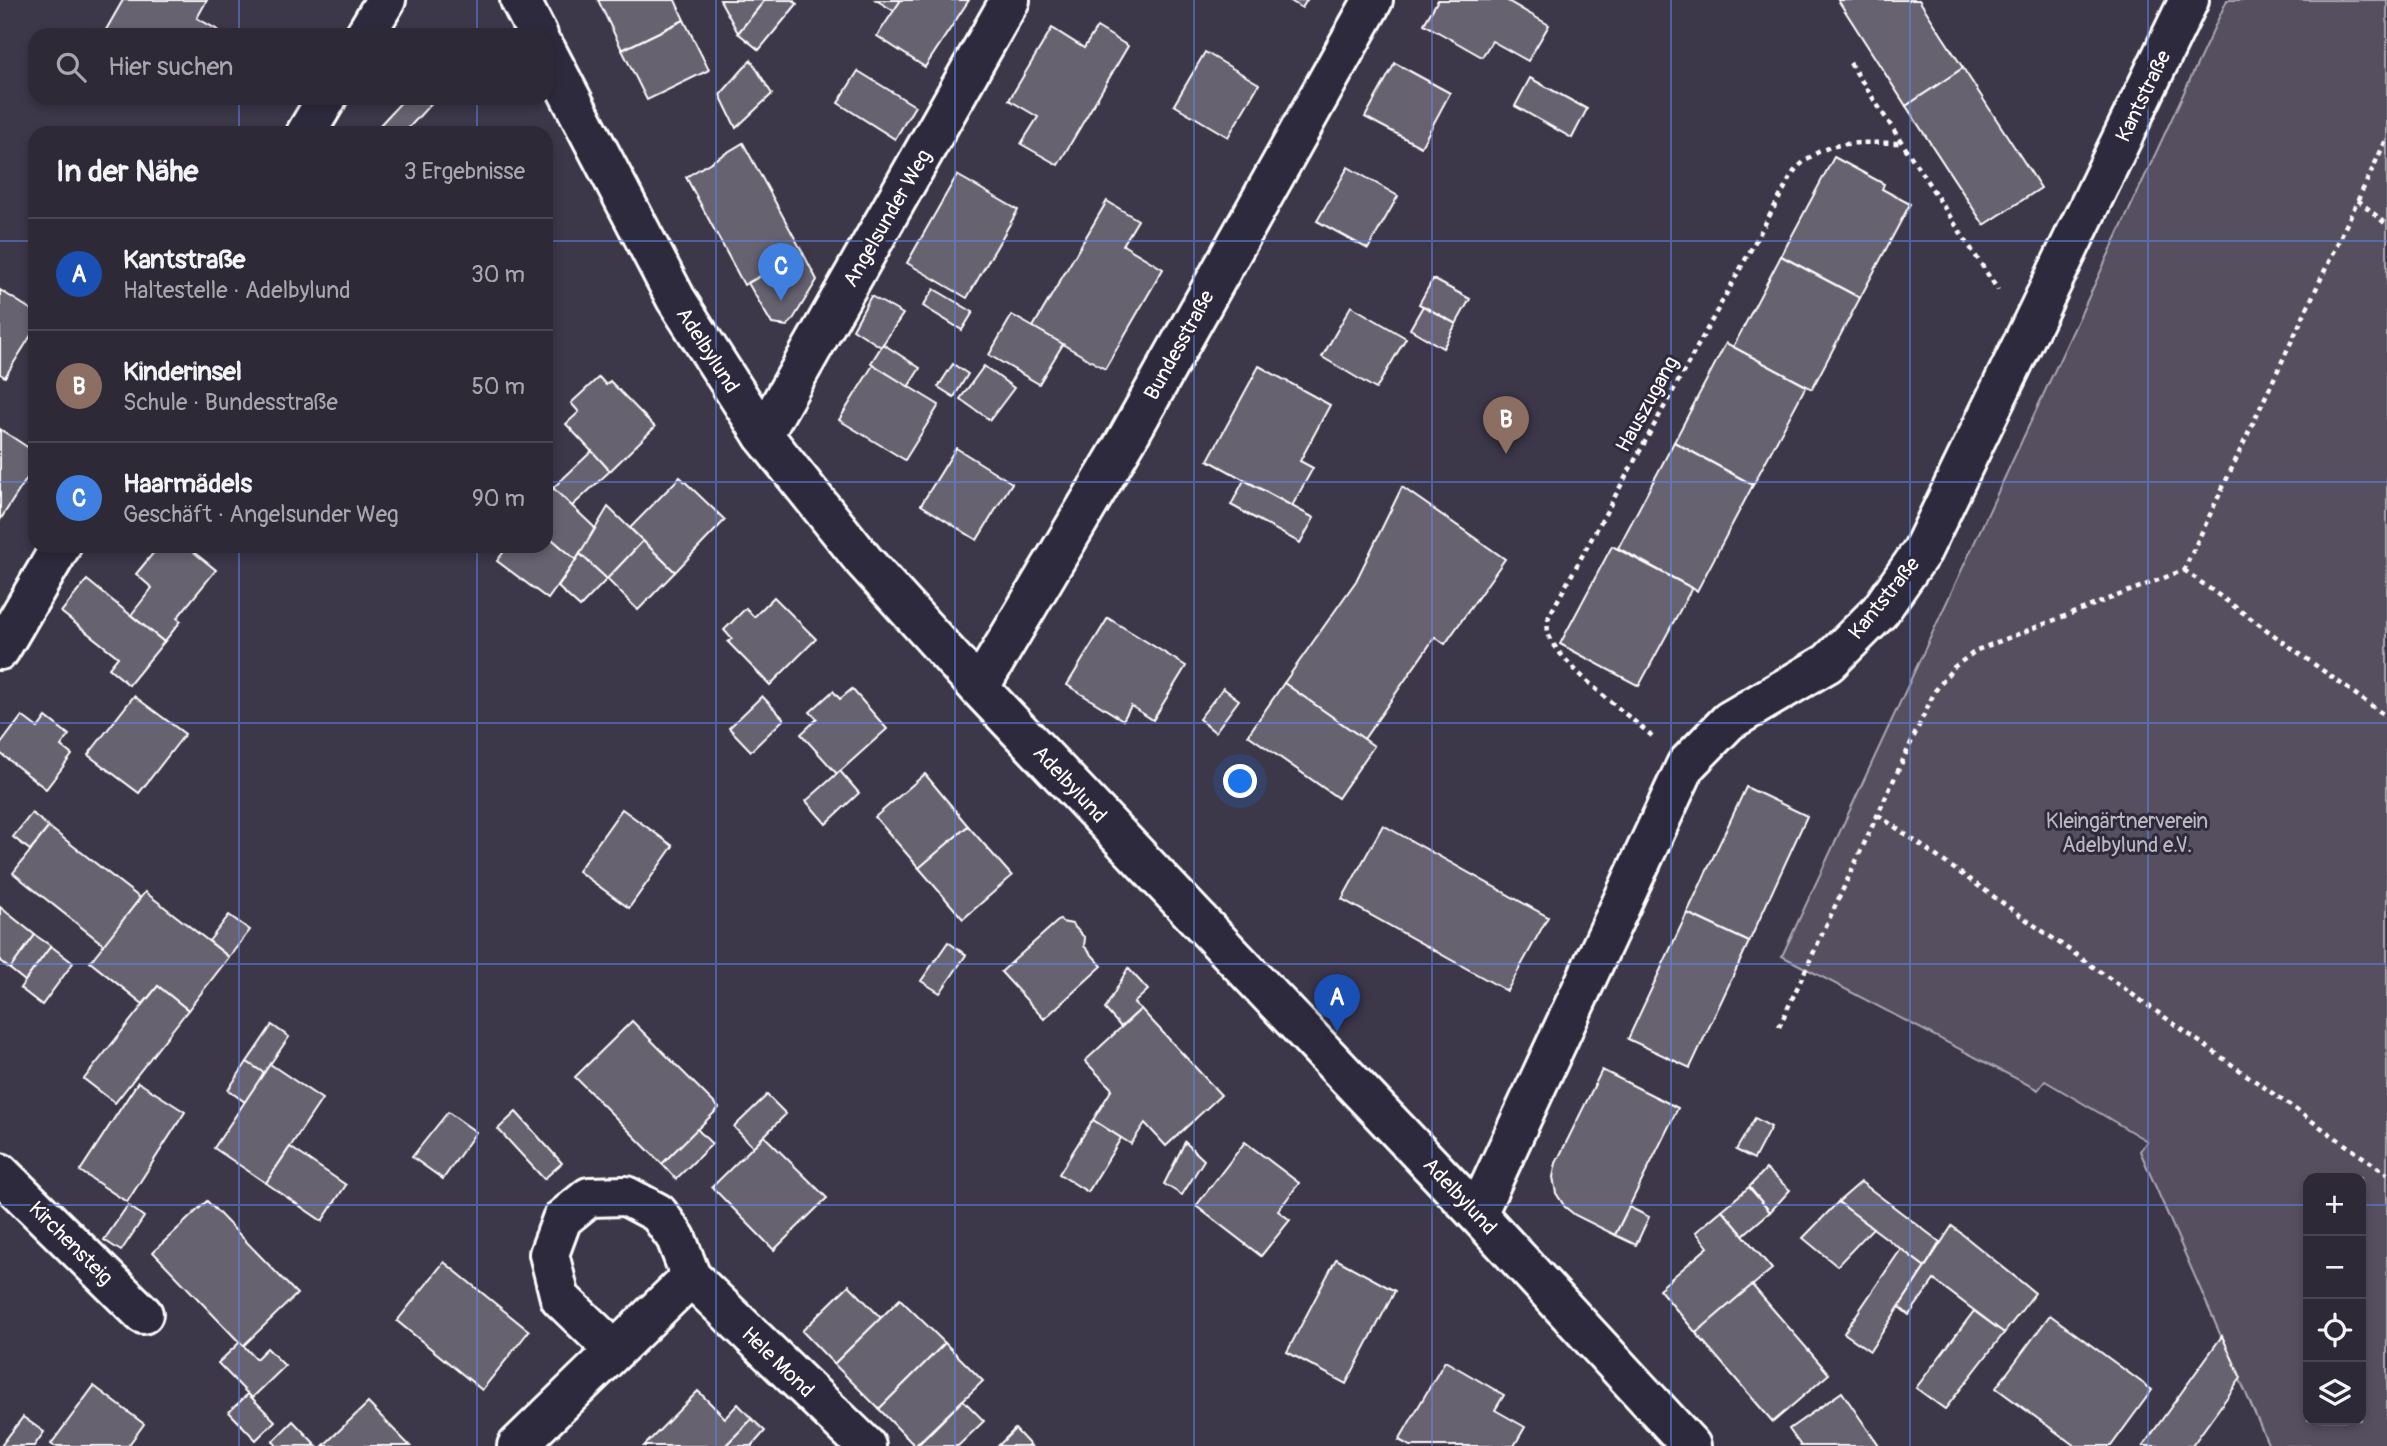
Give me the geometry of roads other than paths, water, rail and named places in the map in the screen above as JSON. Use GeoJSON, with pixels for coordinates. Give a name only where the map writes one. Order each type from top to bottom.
{"type":"FeatureCollection","features":[{"type":"Feature","properties":{"kind":"street"},"geometry":{"type":"LineString","coordinates":[[369,28],[386,0]]}},
{"type":"Feature","properties":{"kind":"street"},"geometry":{"type":"LineString","coordinates":[[520,0],[534,28]]}},
{"type":"Feature","properties":{"kind":"street","name":"Angelsunder Weg"},"geometry":{"type":"LineString","coordinates":[[763,435],[1010,0]]}},
{"type":"Feature","properties":{"kind":"street","name":"Bundesstraße"},"geometry":{"type":"LineString","coordinates":[[979,688],[1127,439],[1373,0]]}},
{"type":"Feature","properties":{"kind":"street","name":"Kantstraße"},"geometry":{"type":"LineString","coordinates":[[1477,1214],[1686,765],[1729,721],[1828,663],[1880,611],[1922,551],[2189,0]]}},
{"type":"Feature","properties":{"kind":"street","name":"Adelbylund"},"geometry":{"type":"LineString","coordinates":[[553,63],[676,299],[763,435],[864,561],[979,688],[1477,1214],[1681,1443]]}},
{"type":"Feature","properties":{"kind":"street"},"geometry":{"type":"LineString","coordinates":[[310,126],[323,105]]}},
{"type":"Feature","properties":{"kind":"street"},"geometry":{"type":"LineString","coordinates":[[0,650],[57,553]]}},
{"type":"Feature","properties":{"kind":"street","name":"Kirchensteig"},"geometry":{"type":"LineString","coordinates":[[0,1173],[143,1314]]}},
{"type":"Feature","properties":{"kind":"street","name":"Hele Mond"},"geometry":{"type":"LineString","coordinates":[[614,1350],[560,1298],[549,1254],[562,1219],[589,1196],[626,1196],[658,1213],[676,1237],[691,1277],[866,1446]]}},
{"type":"Feature","properties":{"kind":"street"},"geometry":{"type":"LineString","coordinates":[[517,1446],[691,1277]]}},
{"type":"Feature","properties":{"kind":"place","name":"Haarmädels"},"geometry":{"type":"Point","coordinates":[781,301]}},
{"type":"Feature","properties":{"kind":"place","name":"Kinderinsel"},"geometry":{"type":"Point","coordinates":[1506,454]}},
{"type":"Feature","properties":{"kind":"place","name":"Kantstraße"},"geometry":{"type":"Point","coordinates":[1337,1032]}},
{"type":"Feature","properties":{"kind":"park label","name":"Kleingärtnerverein Adelbylund e.V."},"geometry":{"type":"Point","coordinates":[2127,833]}}]}
